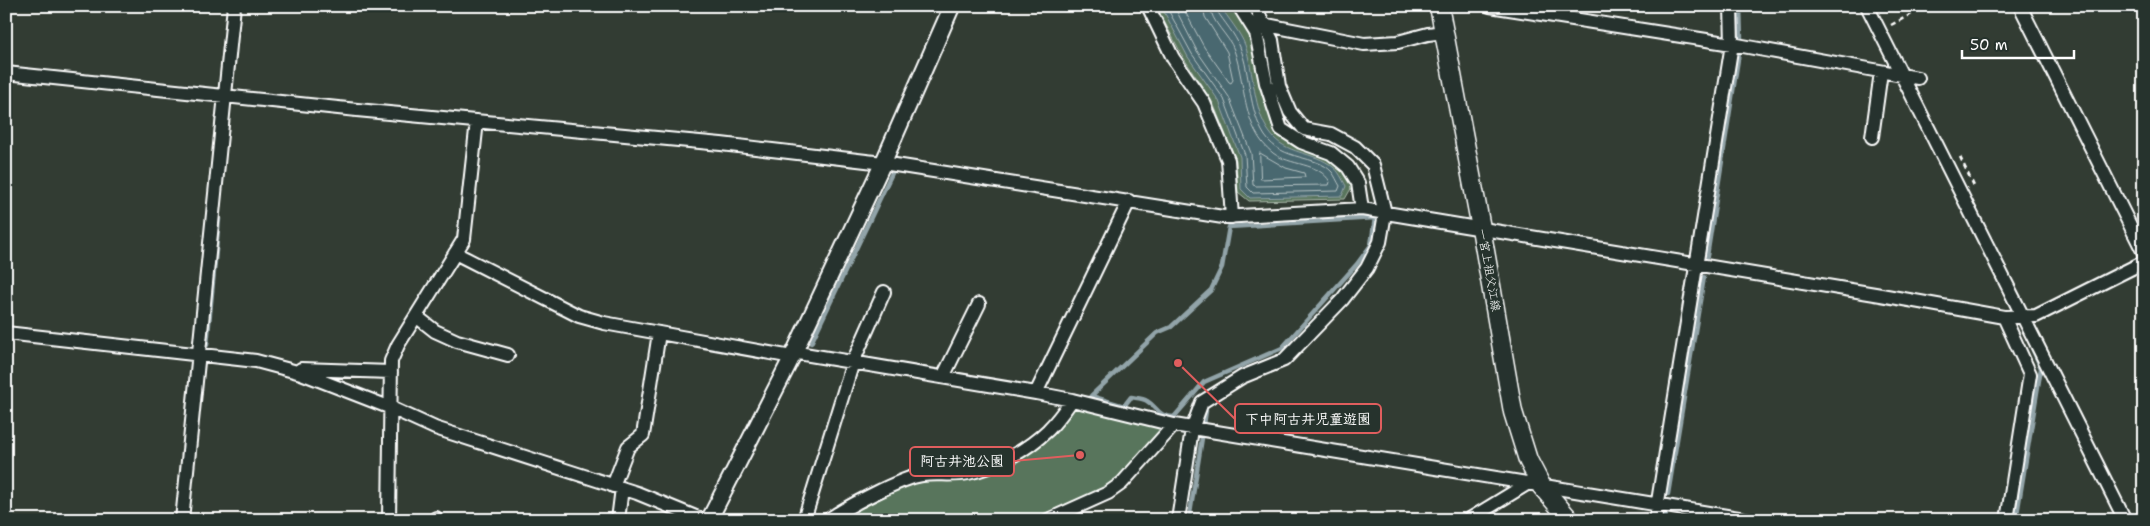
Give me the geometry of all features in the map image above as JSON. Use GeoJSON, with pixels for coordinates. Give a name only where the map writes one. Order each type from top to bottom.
{"type":"FeatureCollection","features":[{"type":"Feature","properties":{"kind":"main road","name":"一宮上祖父江線"},"geometry":{"type":"LineString","coordinates":[[1440,6],[1482,228],[1513,412],[1535,486],[1570,520]]}},
{"type":"Feature","properties":{"kind":"street"},"geometry":{"type":"LineString","coordinates":[[182,520],[234,6]]}},
{"type":"Feature","properties":{"kind":"street"},"geometry":{"type":"LineString","coordinates":[[709,520],[792,357],[884,163],[952,6]]}},
{"type":"Feature","properties":{"kind":"street"},"geometry":{"type":"LineString","coordinates":[[1148,6],[1173,58],[1204,103],[1228,160],[1232,216]]}},
{"type":"Feature","properties":{"kind":"street"},"geometry":{"type":"LineString","coordinates":[[1239,6],[1256,33],[1266,83],[1281,129],[1301,142],[1331,152],[1348,167],[1358,183],[1362,209]]}},
{"type":"Feature","properties":{"kind":"street"},"geometry":{"type":"LineString","coordinates":[[1178,520],[1192,429],[1202,402],[1242,377],[1284,360],[1342,300],[1367,268],[1380,242],[1385,213],[1373,165],[1355,147],[1332,134],[1304,128],[1290,112],[1279,86],[1272,40],[1259,15],[1260,6]]}},
{"type":"Feature","properties":{"kind":"street"},"geometry":{"type":"LineString","coordinates":[[1490,6],[1732,44],[1918,78]]}},
{"type":"Feature","properties":{"kind":"street"},"geometry":{"type":"LineString","coordinates":[[1655,520],[1732,44],[1731,6]]}},
{"type":"Feature","properties":{"kind":"street"},"geometry":{"type":"LineString","coordinates":[[1867,6],[2124,520]]}},
{"type":"Feature","properties":{"kind":"street"},"geometry":{"type":"LineString","coordinates":[[2020,6],[2144,253]]}},
{"type":"Feature","properties":{"kind":"street"},"geometry":{"type":"LineString","coordinates":[[1249,21],[1364,44],[1398,42],[1444,32]]}},
{"type":"Feature","properties":{"kind":"street"},"geometry":{"type":"LineString","coordinates":[[1872,137],[1881,72]]}},
{"type":"Feature","properties":{"kind":"street"},"geometry":{"type":"LineString","coordinates":[[6,73],[225,97],[721,144],[884,163],[1223,217],[1362,209],[2004,317],[2036,316],[2144,262]]}},
{"type":"Feature","properties":{"kind":"street"},"geometry":{"type":"LineString","coordinates":[[389,520],[391,361],[416,316],[464,239],[477,121]]}},
{"type":"Feature","properties":{"kind":"street"},"geometry":{"type":"LineString","coordinates":[[1036,393],[1129,201]]}},
{"type":"Feature","properties":{"kind":"street"},"geometry":{"type":"LineString","coordinates":[[455,253],[579,316],[604,323],[792,357],[798,353],[1036,393],[1192,429],[1751,520]]}},
{"type":"Feature","properties":{"kind":"street"},"geometry":{"type":"LineString","coordinates":[[804,520],[853,362],[884,292]]}},
{"type":"Feature","properties":{"kind":"street"},"geometry":{"type":"LineString","coordinates":[[943,377],[979,304]]}},
{"type":"Feature","properties":{"kind":"street"},"geometry":{"type":"LineString","coordinates":[[416,316],[435,332],[457,341],[508,355]]}},
{"type":"Feature","properties":{"kind":"street"},"geometry":{"type":"LineString","coordinates":[[2004,317],[2030,374],[2007,520]]}},
{"type":"Feature","properties":{"kind":"street"},"geometry":{"type":"LineString","coordinates":[[618,520],[617,487],[628,447],[643,435],[659,333]]}},
{"type":"Feature","properties":{"kind":"street"},"geometry":{"type":"LineString","coordinates":[[6,334],[200,354],[256,361],[287,369],[391,408],[435,428],[617,487],[703,520]]}},
{"type":"Feature","properties":{"kind":"street"},"geometry":{"type":"LineString","coordinates":[[287,369],[391,372]]}},
{"type":"Feature","properties":{"kind":"street"},"geometry":{"type":"LineString","coordinates":[[828,520],[839,512],[907,479],[921,475],[968,472],[1000,462],[1026,448],[1049,429],[1072,400]]}},
{"type":"Feature","properties":{"kind":"street"},"geometry":{"type":"LineString","coordinates":[[1048,520],[1108,493],[1122,483],[1174,425]]}},
{"type":"Feature","properties":{"kind":"street"},"geometry":{"type":"LineString","coordinates":[[1468,520],[1535,486]]}},
{"type":"Feature","properties":{"kind":"path"},"geometry":{"type":"LineString","coordinates":[[1890,25],[1927,6]]}},
{"type":"Feature","properties":{"kind":"green space"},"geometry":{"type":"Polygon","coordinates":[[[1156,6],[1232,6],[1253,35],[1260,85],[1267,111],[1278,130],[1328,156],[1346,170],[1353,185],[1345,199],[1249,201],[1238,192],[1236,160],[1213,103],[1183,57],[1156,6]]]}},
{"type":"Feature","properties":{"kind":"green space"},"geometry":{"type":"Polygon","coordinates":[[[1072,400],[1174,425],[1122,483],[1048,520],[828,520],[907,479],[968,473],[1026,448],[1072,400]]]}},
{"type":"Feature","properties":{"kind":"water"},"geometry":{"type":"Polygon","coordinates":[[[1161,6],[1220,6],[1245,45],[1257,102],[1264,124],[1276,140],[1292,149],[1317,158],[1335,169],[1346,186],[1342,196],[1250,198],[1241,189],[1240,157],[1219,101],[1188,57],[1161,6]]]}},
{"type":"Feature","properties":{"kind":"waterway"},"geometry":{"type":"LineString","coordinates":[[1740,6],[1741,39]]}},
{"type":"Feature","properties":{"kind":"waterway"},"geometry":{"type":"LineString","coordinates":[[1707,256],[1739,53]]}},
{"type":"Feature","properties":{"kind":"waterway"},"geometry":{"type":"LineString","coordinates":[[811,343],[893,171]]}},
{"type":"Feature","properties":{"kind":"waterway"},"geometry":{"type":"LineString","coordinates":[[1375,218],[1371,245],[1357,264],[1282,348],[1204,382],[1174,417],[1164,415],[1145,400],[1131,397],[1124,406],[1091,396],[1157,333],[1171,327],[1211,290],[1222,267],[1229,227],[1375,218]]}},
{"type":"Feature","properties":{"kind":"waterway"},"geometry":{"type":"LineString","coordinates":[[207,345],[219,219]]}},
{"type":"Feature","properties":{"kind":"waterway"},"geometry":{"type":"LineString","coordinates":[[1668,494],[1704,277]]}},
{"type":"Feature","properties":{"kind":"waterway"},"geometry":{"type":"LineString","coordinates":[[2016,520],[2041,368],[2032,348]]}},
{"type":"Feature","properties":{"kind":"waterway"},"geometry":{"type":"LineString","coordinates":[[1204,425],[1206,411]]}},
{"type":"Feature","properties":{"kind":"waterway"},"geometry":{"type":"LineString","coordinates":[[1189,520],[1202,438]]}},
{"type":"Feature","properties":{"kind":"waterway"},"geometry":{"type":"LineString","coordinates":[[1665,520],[1666,513]]}},
{"type":"Feature","properties":{"kind":"waterway"},"geometry":{"type":"LineString","coordinates":[[1037,520],[1047,515]]}},
{"type":"Feature","properties":{"kind":"place","name":"下中阿古井児童遊園"},"geometry":{"type":"Point","coordinates":[1178,363]}},
{"type":"Feature","properties":{"kind":"place","name":"阿古井池公園"},"geometry":{"type":"Point","coordinates":[1080,455]}}]}
